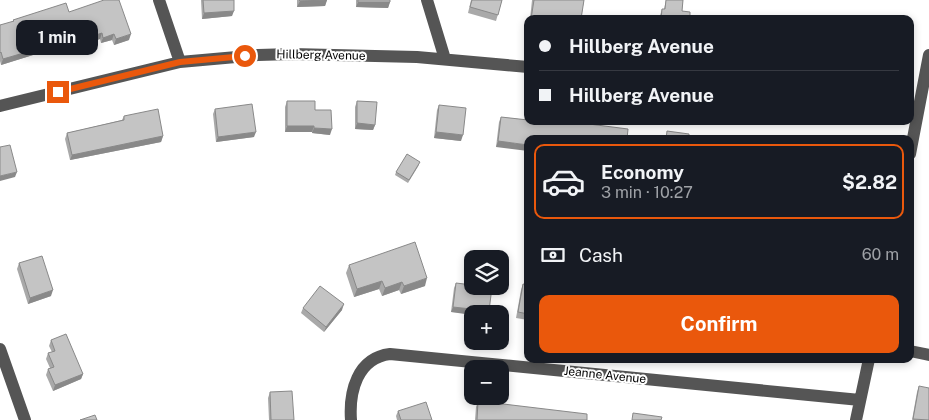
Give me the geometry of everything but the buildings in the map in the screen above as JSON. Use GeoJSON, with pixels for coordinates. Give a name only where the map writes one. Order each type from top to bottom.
{"type":"FeatureCollection","features":[{"type":"Feature","properties":{"kind":"street"},"geometry":{"type":"LineString","coordinates":[[159,0],[180,62]]}},
{"type":"Feature","properties":{"kind":"street"},"geometry":{"type":"LineString","coordinates":[[427,0],[445,58]]}},
{"type":"Feature","properties":{"kind":"street","name":"Hillberg Avenue"},"geometry":{"type":"LineString","coordinates":[[0,106],[180,62],[258,55],[292,54],[445,58],[524,67]]}},
{"type":"Feature","properties":{"kind":"street"},"geometry":{"type":"LineString","coordinates":[[914,112],[929,55]]}},
{"type":"Feature","properties":{"kind":"street"},"geometry":{"type":"LineString","coordinates":[[0,349],[25,420]]}},
{"type":"Feature","properties":{"kind":"street"},"geometry":{"type":"LineString","coordinates":[[914,352],[929,355]]}},
{"type":"Feature","properties":{"kind":"street","name":"Jeanne Avenue"},"geometry":{"type":"LineString","coordinates":[[351,420],[350,406],[359,376],[371,361],[379,356],[390,354],[860,400]]}},
{"type":"Feature","properties":{"kind":"street"},"geometry":{"type":"LineString","coordinates":[[856,420],[867,363]]}},
{"type":"Feature","properties":{"kind":"route"},"geometry":{"type":"LineString","coordinates":[[58,92],[180,62],[245,56]]}}]}
